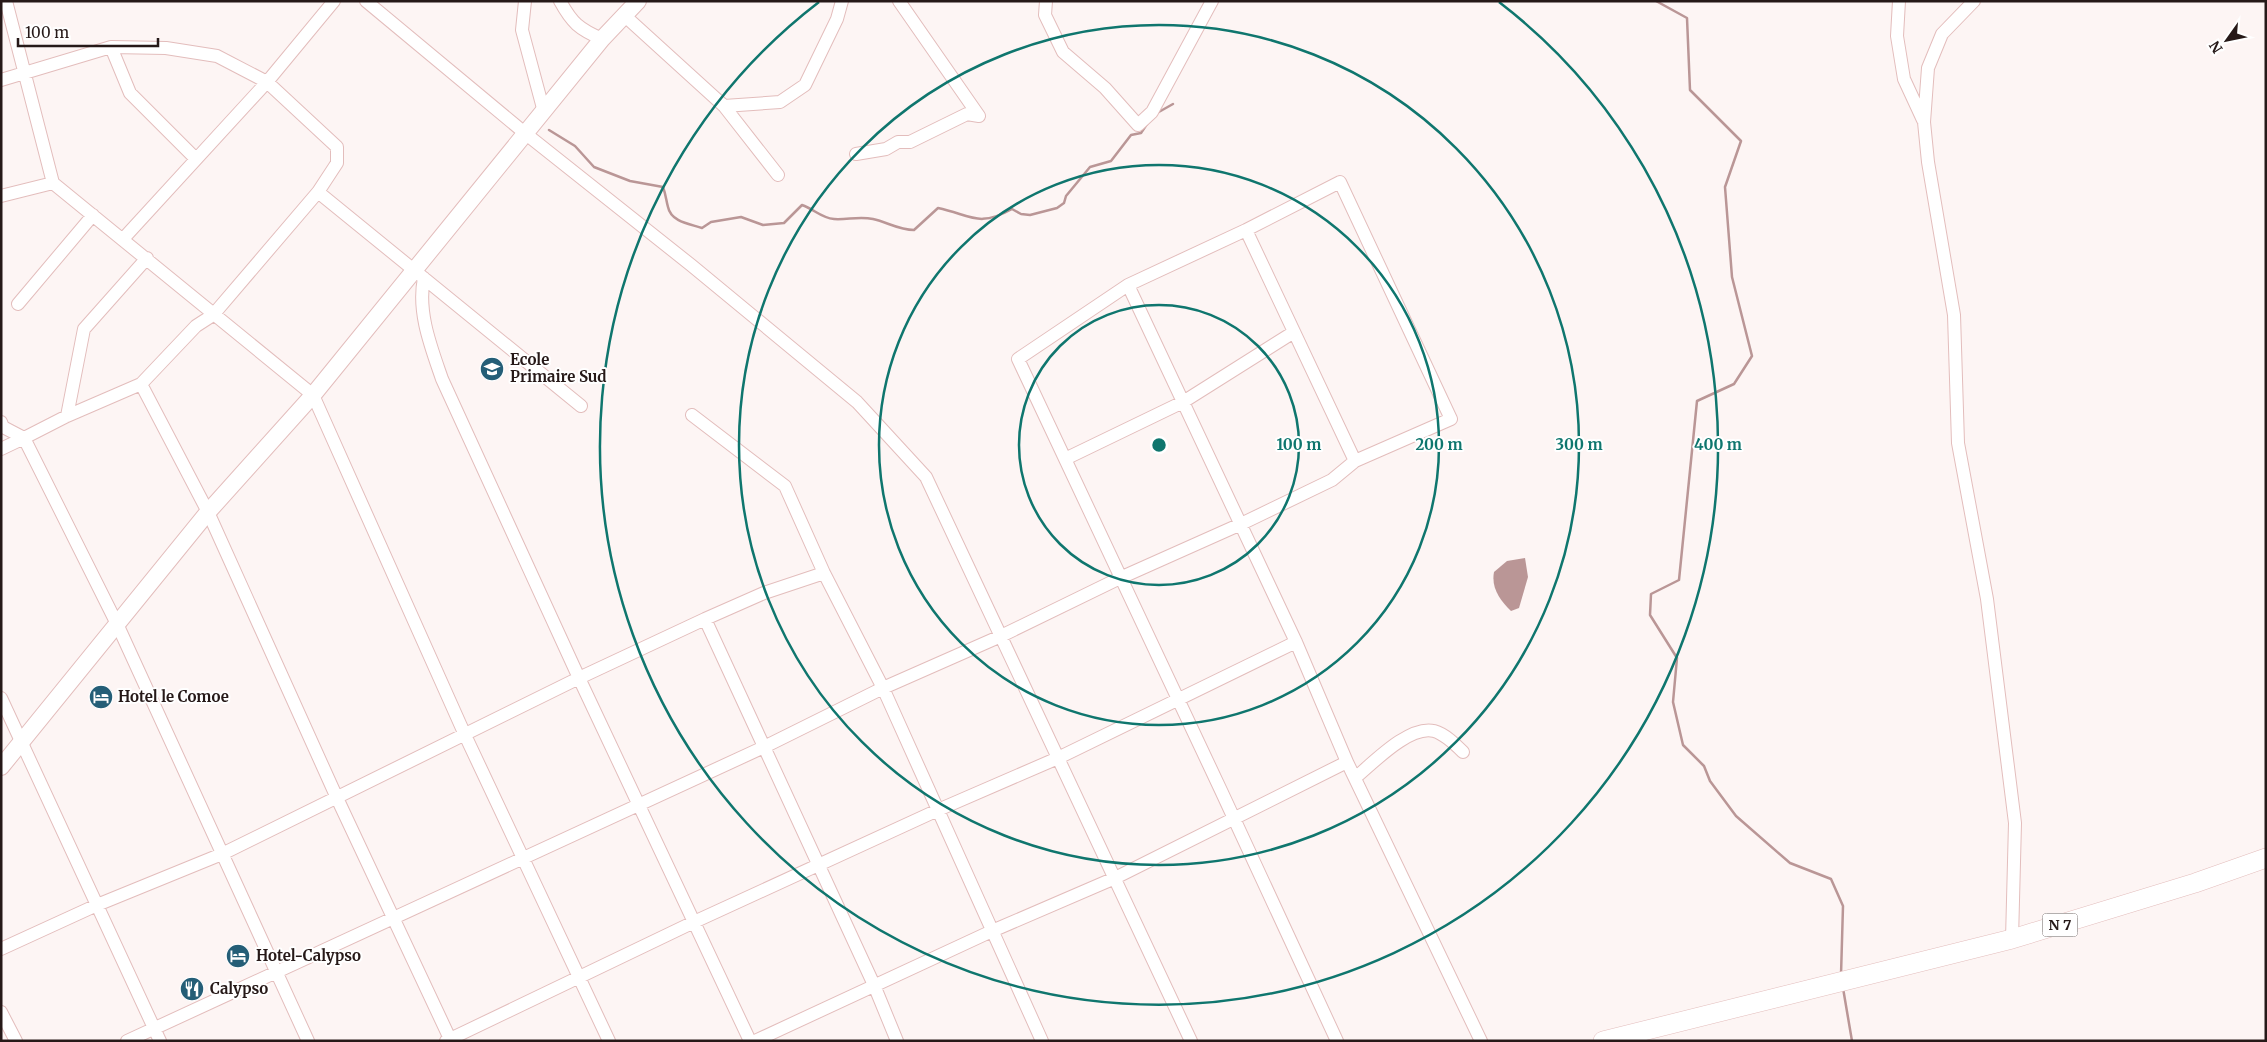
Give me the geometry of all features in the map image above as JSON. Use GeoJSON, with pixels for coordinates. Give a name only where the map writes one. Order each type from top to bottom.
{"type":"FeatureCollection","features":[{"type":"Feature","properties":{"kind":"highway","name":"N 7"},"geometry":{"type":"LineString","coordinates":[[1603,1041],[2012,939],[2195,883],[2266,858]]}},
{"type":"Feature","properties":{"kind":"main road"},"geometry":{"type":"LineString","coordinates":[[1,767],[118,626],[208,512],[419,274],[526,134],[602,39],[638,1]]}},
{"type":"Feature","properties":{"kind":"street"},"geometry":{"type":"LineString","coordinates":[[6,1],[53,183],[313,395],[465,735],[608,1041]]}},
{"type":"Feature","properties":{"kind":"street"},"geometry":{"type":"LineString","coordinates":[[123,239],[267,82],[334,1]]}},
{"type":"Feature","properties":{"kind":"street"},"geometry":{"type":"LineString","coordinates":[[366,1],[526,134],[692,265],[857,402],[926,477],[1191,1041]]}},
{"type":"Feature","properties":{"kind":"street"},"geometry":{"type":"LineString","coordinates":[[525,1],[522,30],[544,112]]}},
{"type":"Feature","properties":{"kind":"street"},"geometry":{"type":"LineString","coordinates":[[560,1],[571,21],[585,31],[602,39]]}},
{"type":"Feature","properties":{"kind":"street"},"geometry":{"type":"LineString","coordinates":[[724,106],[780,102],[805,85],[837,19],[842,1]]}},
{"type":"Feature","properties":{"kind":"street"},"geometry":{"type":"LineString","coordinates":[[856,154],[886,149],[898,142],[910,142],[967,114],[979,116],[899,1]]}},
{"type":"Feature","properties":{"kind":"street"},"geometry":{"type":"LineString","coordinates":[[1046,1],[1045,15],[1063,52],[1105,88],[1138,125],[1152,112],[1212,1]]}},
{"type":"Feature","properties":{"kind":"street"},"geometry":{"type":"LineString","coordinates":[[1899,1],[1897,36],[1904,79],[1924,122]]}},
{"type":"Feature","properties":{"kind":"street"},"geometry":{"type":"LineString","coordinates":[[1974,1],[1942,34],[1928,68],[1924,122],[1928,162],[1954,316],[1958,443],[1987,600],[2015,823],[2012,939]]}},
{"type":"Feature","properties":{"kind":"street"},"geometry":{"type":"LineString","coordinates":[[624,16],[724,106],[778,175]]}},
{"type":"Feature","properties":{"kind":"street"},"geometry":{"type":"LineString","coordinates":[[111,48],[130,93],[196,159]]}},
{"type":"Feature","properties":{"kind":"street"},"geometry":{"type":"LineString","coordinates":[[1,80],[111,48],[166,48],[217,56],[267,82],[337,147],[337,163],[318,192],[213,315],[196,326],[141,384],[66,416],[1,449]]}},
{"type":"Feature","properties":{"kind":"street"},"geometry":{"type":"LineString","coordinates":[[127,1041],[276,970],[764,747],[883,688],[1001,636],[1120,578],[1241,524],[1332,480],[1354,462],[1451,419],[1340,182],[1246,230],[1128,285],[1018,359],[1120,578],[1235,819],[1337,1041]]}},
{"type":"Feature","properties":{"kind":"street"},"geometry":{"type":"LineString","coordinates":[[1,196],[53,183]]}},
{"type":"Feature","properties":{"kind":"street"},"geometry":{"type":"LineString","coordinates":[[318,192],[581,406]]}},
{"type":"Feature","properties":{"kind":"street"},"geometry":{"type":"LineString","coordinates":[[18,304],[93,215]]}},
{"type":"Feature","properties":{"kind":"street"},"geometry":{"type":"LineString","coordinates":[[1246,230],[1354,462]]}},
{"type":"Feature","properties":{"kind":"street"},"geometry":{"type":"LineString","coordinates":[[66,416],[84,329],[147,258]]}},
{"type":"Feature","properties":{"kind":"street"},"geometry":{"type":"LineString","coordinates":[[419,274],[421,300],[427,333],[442,379],[638,805],[750,1041]]}},
{"type":"Feature","properties":{"kind":"street"},"geometry":{"type":"LineString","coordinates":[[1128,285],[1296,642],[1347,762],[1482,1041]]}},
{"type":"Feature","properties":{"kind":"street"},"geometry":{"type":"LineString","coordinates":[[1065,459],[1183,402],[1294,332]]}},
{"type":"Feature","properties":{"kind":"street"},"geometry":{"type":"LineString","coordinates":[[141,384],[208,512],[449,1040],[578,976],[694,922],[938,810],[1058,758],[1296,642]]}},
{"type":"Feature","properties":{"kind":"street"},"geometry":{"type":"LineString","coordinates":[[692,416],[785,486],[824,573],[883,688],[1042,1041]]}},
{"type":"Feature","properties":{"kind":"street"},"geometry":{"type":"LineString","coordinates":[[1,422],[3,427],[24,438],[118,626],[308,1041]]}},
{"type":"Feature","properties":{"kind":"street"},"geometry":{"type":"LineString","coordinates":[[1,949],[97,905],[222,854],[579,678],[705,619],[764,593],[824,573]]}},
{"type":"Feature","properties":{"kind":"street"},"geometry":{"type":"LineString","coordinates":[[705,619],[874,985],[897,1041]]}},
{"type":"Feature","properties":{"kind":"street"},"geometry":{"type":"LineString","coordinates":[[1,698],[160,1041]]}},
{"type":"Feature","properties":{"kind":"street"},"geometry":{"type":"LineString","coordinates":[[1355,778],[1402,739],[1419,732],[1434,731],[1441,734],[1463,752]]}},
{"type":"Feature","properties":{"kind":"street"},"geometry":{"type":"LineString","coordinates":[[755,1041],[992,931],[1115,878],[1347,762]]}},
{"type":"Feature","properties":{"kind":"street"},"geometry":{"type":"LineString","coordinates":[[1,1012],[16,1041]]}},
{"type":"Feature","properties":{"kind":"shaded area"},"geometry":{"type":"Polygon","coordinates":[[[1525,558],[1528,577],[1519,608],[1511,611],[1497,593],[1493,578],[1494,572],[1507,561],[1525,558]]]}},
{"type":"Feature","properties":{"kind":"waterway"},"geometry":{"type":"LineString","coordinates":[[1656,1],[1687,18],[1690,90],[1741,141],[1725,187],[1732,277],[1752,356],[1734,384],[1697,401],[1679,580],[1651,594],[1650,615],[1677,658],[1673,702],[1683,745],[1704,766],[1710,781],[1736,816],[1790,863],[1831,879],[1843,906],[1841,975]]}},
{"type":"Feature","properties":{"kind":"waterway"},"geometry":{"type":"LineString","coordinates":[[1157,113],[1173,104]]}},
{"type":"Feature","properties":{"kind":"waterway"},"geometry":{"type":"LineString","coordinates":[[549,130],[575,146],[594,167],[630,181],[663,187],[668,207],[673,216],[682,222],[702,228],[711,222],[741,217],[763,225],[784,223],[802,205],[829,218],[868,218],[903,229],[914,230],[938,208],[982,219],[991,218],[1012,209],[1021,214],[1030,215],[1057,208],[1064,203],[1066,196],[1090,167],[1111,161],[1131,135],[1141,133],[1147,124]]}},
{"type":"Feature","properties":{"kind":"waterway"},"geometry":{"type":"LineString","coordinates":[[1843,988],[1852,1041]]}},
{"type":"Feature","properties":{"kind":"place","name":"Ecole Primaire Sud"},"geometry":{"type":"Point","coordinates":[492,369]}},
{"type":"Feature","properties":{"kind":"place","name":"Hotel le Comoe"},"geometry":{"type":"Point","coordinates":[101,697]}},
{"type":"Feature","properties":{"kind":"place","name":"Hotel-Calypso"},"geometry":{"type":"Point","coordinates":[238,956]}},
{"type":"Feature","properties":{"kind":"place","name":"Calypso"},"geometry":{"type":"Point","coordinates":[192,989]}}]}
